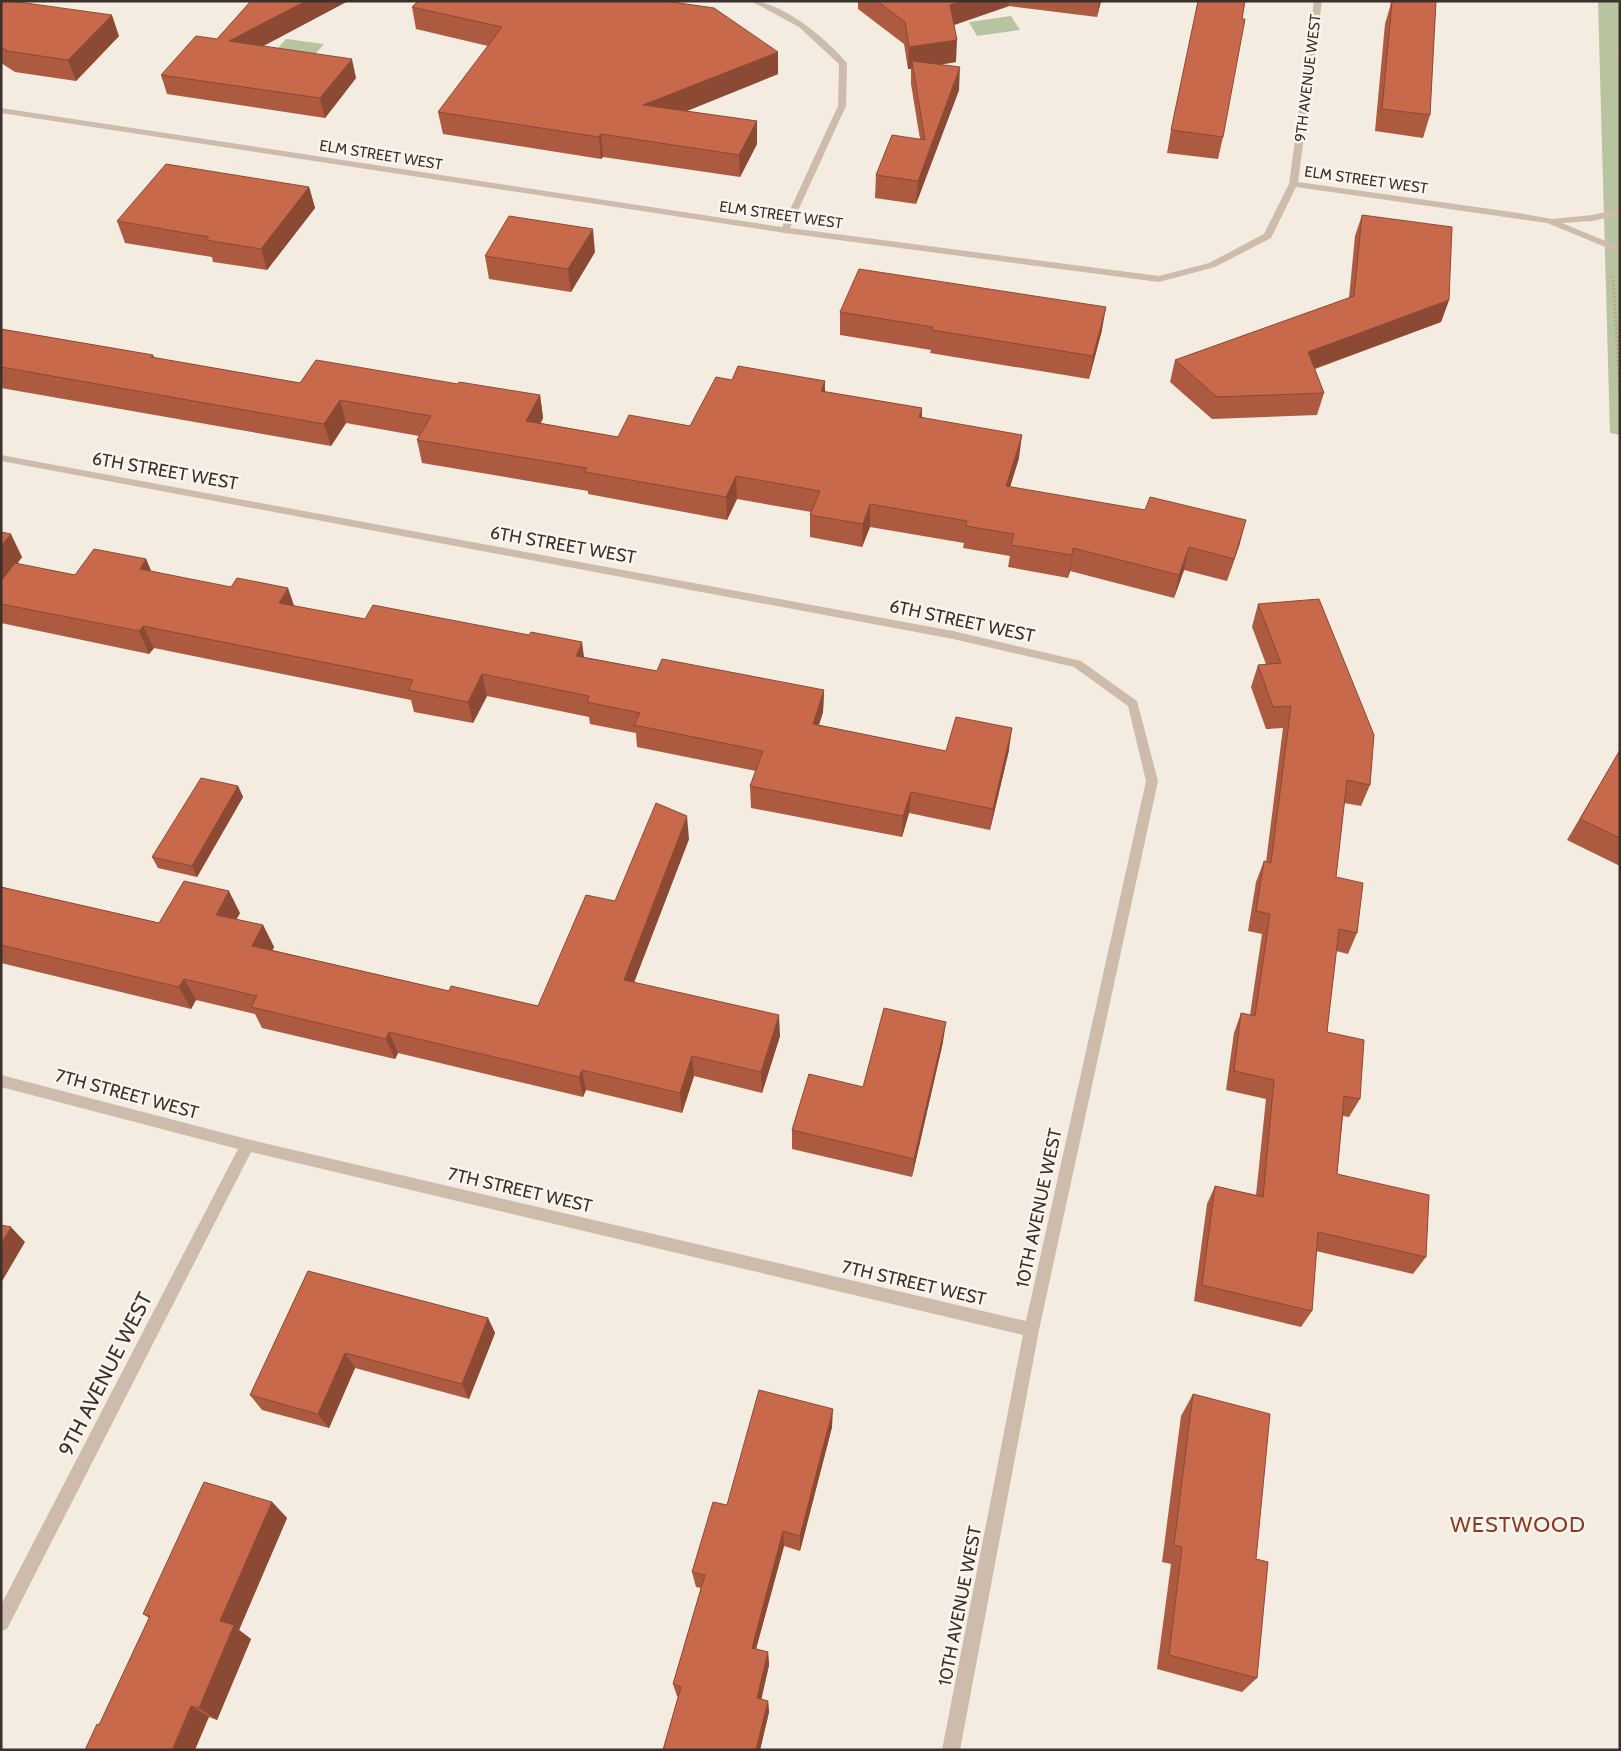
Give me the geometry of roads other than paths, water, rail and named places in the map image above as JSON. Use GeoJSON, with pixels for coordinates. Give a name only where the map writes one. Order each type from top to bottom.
{"type":"FeatureCollection","features":[{"type":"Feature","properties":{"kind":"street"},"geometry":{"type":"LineString","coordinates":[[755,1],[802,25],[843,63],[842,106],[785,230]]}},
{"type":"Feature","properties":{"kind":"street","name":"9TH AVENUE WEST"},"geometry":{"type":"LineString","coordinates":[[1293,184],[1318,1]]}},
{"type":"Feature","properties":{"kind":"street"},"geometry":{"type":"LineString","coordinates":[[1620,47],[1620,56]]}},
{"type":"Feature","properties":{"kind":"street","name":"ELM STREET WEST"},"geometry":{"type":"LineString","coordinates":[[1,110],[785,230],[1159,279],[1212,265],[1268,236],[1293,184],[1549,221]]}},
{"type":"Feature","properties":{"kind":"street"},"geometry":{"type":"LineString","coordinates":[[1549,221],[1592,218],[1620,212]]}},
{"type":"Feature","properties":{"kind":"street"},"geometry":{"type":"LineString","coordinates":[[1549,221],[1620,250]]}},
{"type":"Feature","properties":{"kind":"street","name":"6TH STREET WEST"},"geometry":{"type":"LineString","coordinates":[[1,458],[953,635],[1077,664],[1111,688]]}},
{"type":"Feature","properties":{"kind":"street","name":"10TH AVENUE WEST"},"geometry":{"type":"LineString","coordinates":[[951,1750],[1032,1330],[1152,781],[1133,704],[1111,688]]}},
{"type":"Feature","properties":{"kind":"street","name":"7TH STREET WEST"},"geometry":{"type":"LineString","coordinates":[[1,1081],[247,1145],[1032,1330]]}},
{"type":"Feature","properties":{"kind":"street","name":"9TH AVENUE WEST"},"geometry":{"type":"LineString","coordinates":[[1,1623],[247,1145]]}},
{"type":"Feature","properties":{"kind":"district","name":"WESTWOOD"},"geometry":{"type":"Point","coordinates":[1518,1524]}}]}
